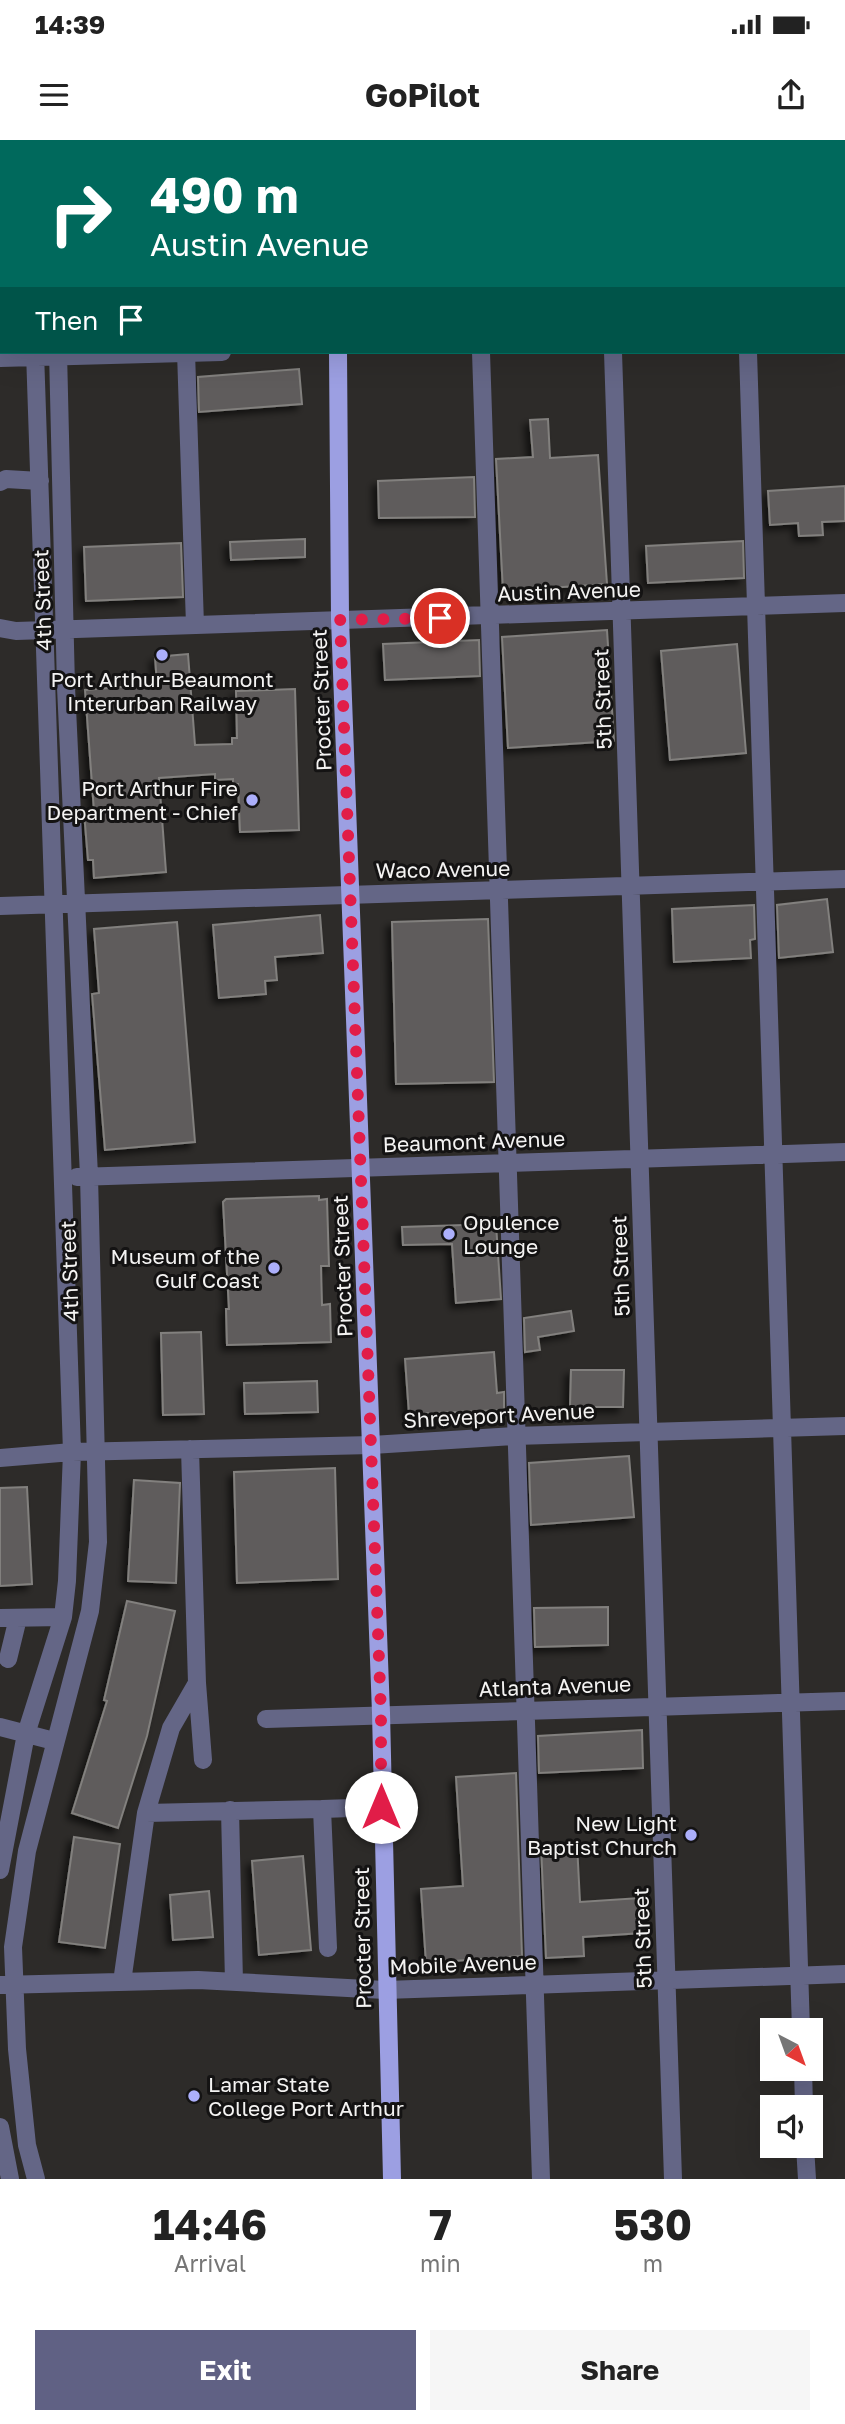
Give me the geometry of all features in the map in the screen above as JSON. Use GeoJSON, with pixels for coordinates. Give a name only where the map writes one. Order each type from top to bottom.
{"type":"FeatureCollection","features":[{"type":"Feature","properties":{"kind":"main road","name":"Procter Street"},"geometry":{"type":"LineString","coordinates":[[338,354],[340,620],[381,1713],[381,1807],[392,2179]]}},
{"type":"Feature","properties":{"kind":"street","name":"4th Street"},"geometry":{"type":"LineString","coordinates":[[0,1870],[26,1734],[63,1617],[72,1452],[35,354]]}},
{"type":"Feature","properties":{"kind":"street"},"geometry":{"type":"LineString","coordinates":[[0,358],[58,354]]}},
{"type":"Feature","properties":{"kind":"street","name":"4th Street"},"geometry":{"type":"LineString","coordinates":[[36,2179],[27,2145],[7,1984],[27,1852],[90,1611],[98,1542],[89,1176],[76,903],[58,354]]}},
{"type":"Feature","properties":{"kind":"street"},"geometry":{"type":"LineString","coordinates":[[186,354],[195,625]]}},
{"type":"Feature","properties":{"kind":"street"},"geometry":{"type":"LineString","coordinates":[[481,354],[541,2179]]}},
{"type":"Feature","properties":{"kind":"street","name":"5th Street"},"geometry":{"type":"LineString","coordinates":[[613,354],[673,2179]]}},
{"type":"Feature","properties":{"kind":"street"},"geometry":{"type":"LineString","coordinates":[[748,354],[802,2018]]}},
{"type":"Feature","properties":{"kind":"street"},"geometry":{"type":"LineString","coordinates":[[0,482],[6,479],[40,481]]}},
{"type":"Feature","properties":{"kind":"street","name":"Austin Avenue"},"geometry":{"type":"LineString","coordinates":[[0,628],[7,631],[491,617],[845,603]]}},
{"type":"Feature","properties":{"kind":"street","name":"Waco Avenue"},"geometry":{"type":"LineString","coordinates":[[0,906],[845,879]]}},
{"type":"Feature","properties":{"kind":"street","name":"Beaumont Avenue"},"geometry":{"type":"LineString","coordinates":[[63,1177],[845,1152]]}},
{"type":"Feature","properties":{"kind":"street","name":"Shreveport Avenue"},"geometry":{"type":"LineString","coordinates":[[0,1458],[97,1451],[372,1445],[515,1436],[845,1426]]}},
{"type":"Feature","properties":{"kind":"street"},"geometry":{"type":"LineString","coordinates":[[190,1449],[197,1683],[203,1760]]}},
{"type":"Feature","properties":{"kind":"street"},"geometry":{"type":"LineString","coordinates":[[8,1659],[9,1618],[63,1617]]}},
{"type":"Feature","properties":{"kind":"street"},"geometry":{"type":"LineString","coordinates":[[122,1982],[146,1813],[171,1728],[197,1683]]}},
{"type":"Feature","properties":{"kind":"street","name":"Atlanta Avenue"},"geometry":{"type":"LineString","coordinates":[[266,1718],[845,1701]]}},
{"type":"Feature","properties":{"kind":"street"},"geometry":{"type":"LineString","coordinates":[[0,1728],[54,1741]]}},
{"type":"Feature","properties":{"kind":"street"},"geometry":{"type":"LineString","coordinates":[[146,1813],[381,1807]]}},
{"type":"Feature","properties":{"kind":"street"},"geometry":{"type":"LineString","coordinates":[[322,1809],[328,1948]]}},
{"type":"Feature","properties":{"kind":"street"},"geometry":{"type":"LineString","coordinates":[[230,1810],[234,1982]]}},
{"type":"Feature","properties":{"kind":"street","name":"Mobile Avenue"},"geometry":{"type":"LineString","coordinates":[[7,1984],[234,1982],[386,1990],[845,1974]]}},
{"type":"Feature","properties":{"kind":"street"},"geometry":{"type":"LineString","coordinates":[[0,2127],[10,2179]]}},
{"type":"Feature","properties":{"kind":"street"},"geometry":{"type":"LineString","coordinates":[[806,2158],[807,2179]]}},
{"type":"Feature","properties":{"kind":"building"},"geometry":{"type":"Polygon","coordinates":[[[299,369],[302,404],[199,412],[198,377],[299,369]]]}},
{"type":"Feature","properties":{"kind":"building"},"geometry":{"type":"Polygon","coordinates":[[[548,419],[550,458],[598,455],[607,584],[503,591],[496,459],[533,457],[530,420],[548,419]]]}},
{"type":"Feature","properties":{"kind":"building"},"geometry":{"type":"Polygon","coordinates":[[[474,477],[475,517],[379,518],[378,481],[474,477]]]}},
{"type":"Feature","properties":{"kind":"building"},"geometry":{"type":"Polygon","coordinates":[[[845,486],[845,521],[822,522],[823,535],[799,536],[798,523],[770,525],[768,491],[845,486]]]}},
{"type":"Feature","properties":{"kind":"building"},"geometry":{"type":"Polygon","coordinates":[[[305,539],[305,557],[231,560],[230,542],[305,539]]]}},
{"type":"Feature","properties":{"kind":"building"},"geometry":{"type":"Polygon","coordinates":[[[743,541],[744,578],[648,583],[646,546],[743,541]]]}},
{"type":"Feature","properties":{"kind":"building"},"geometry":{"type":"Polygon","coordinates":[[[181,543],[183,597],[86,601],[84,547],[181,543]]]}},
{"type":"Feature","properties":{"kind":"building"},"geometry":{"type":"Polygon","coordinates":[[[607,630],[614,741],[508,748],[502,637],[607,630]]]}},
{"type":"Feature","properties":{"kind":"building"},"geometry":{"type":"Polygon","coordinates":[[[479,640],[480,676],[385,680],[383,644],[479,640]]]}},
{"type":"Feature","properties":{"kind":"building"},"geometry":{"type":"Polygon","coordinates":[[[737,644],[746,753],[670,760],[661,651],[737,644]]]}},
{"type":"Feature","properties":{"kind":"building"},"geometry":{"type":"Polygon","coordinates":[[[188,654],[195,745],[232,744],[232,738],[237,738],[236,691],[295,689],[299,830],[240,832],[238,784],[233,784],[233,779],[215,780],[215,774],[159,778],[166,872],[94,878],[93,860],[88,860],[84,812],[94,811],[85,690],[157,684],[155,657],[188,654]]]}},
{"type":"Feature","properties":{"kind":"building"},"geometry":{"type":"Polygon","coordinates":[[[827,899],[833,952],[779,958],[777,905],[827,899]]]}},
{"type":"Feature","properties":{"kind":"building"},"geometry":{"type":"Polygon","coordinates":[[[754,905],[755,939],[750,940],[751,958],[674,962],[672,909],[754,905]]]}},
{"type":"Feature","properties":{"kind":"building"},"geometry":{"type":"Polygon","coordinates":[[[320,915],[323,953],[275,957],[277,980],[265,981],[266,994],[219,998],[213,925],[320,915]]]}},
{"type":"Feature","properties":{"kind":"building"},"geometry":{"type":"Polygon","coordinates":[[[488,919],[494,1082],[396,1084],[392,922],[488,919]]]}},
{"type":"Feature","properties":{"kind":"building"},"geometry":{"type":"Polygon","coordinates":[[[177,922],[195,1142],[105,1150],[92,994],[99,993],[94,929],[177,922]]]}},
{"type":"Feature","properties":{"kind":"building"},"geometry":{"type":"Polygon","coordinates":[[[319,1196],[319,1200],[327,1199],[329,1266],[321,1266],[322,1305],[330,1304],[331,1342],[227,1345],[226,1309],[229,1309],[223,1202],[226,1199],[319,1196]]]}},
{"type":"Feature","properties":{"kind":"building"},"geometry":{"type":"Polygon","coordinates":[[[496,1224],[501,1299],[456,1303],[452,1244],[403,1245],[402,1227],[496,1224]]]}},
{"type":"Feature","properties":{"kind":"building"},"geometry":{"type":"Polygon","coordinates":[[[571,1311],[574,1331],[538,1337],[540,1350],[525,1352],[524,1318],[571,1311]]]}},
{"type":"Feature","properties":{"kind":"building"},"geometry":{"type":"Polygon","coordinates":[[[201,1332],[204,1414],[163,1415],[161,1333],[201,1332]]]}},
{"type":"Feature","properties":{"kind":"building"},"geometry":{"type":"Polygon","coordinates":[[[494,1352],[497,1393],[504,1392],[504,1410],[409,1414],[405,1359],[494,1352]]]}},
{"type":"Feature","properties":{"kind":"building"},"geometry":{"type":"Polygon","coordinates":[[[571,1370],[624,1370],[623,1407],[570,1407],[571,1370]]]}},
{"type":"Feature","properties":{"kind":"building"},"geometry":{"type":"Polygon","coordinates":[[[317,1381],[318,1412],[245,1414],[244,1383],[317,1381]]]}},
{"type":"Feature","properties":{"kind":"building"},"geometry":{"type":"Polygon","coordinates":[[[629,1456],[634,1517],[531,1525],[529,1463],[629,1456]]]}},
{"type":"Feature","properties":{"kind":"building"},"geometry":{"type":"Polygon","coordinates":[[[335,1468],[338,1579],[237,1583],[234,1472],[335,1468]]]}},
{"type":"Feature","properties":{"kind":"building"},"geometry":{"type":"Polygon","coordinates":[[[134,1480],[180,1483],[176,1583],[128,1581],[134,1480]]]}},
{"type":"Feature","properties":{"kind":"building"},"geometry":{"type":"Polygon","coordinates":[[[27,1487],[32,1584],[0,1586],[0,1488],[27,1487]]]}},
{"type":"Feature","properties":{"kind":"building"},"geometry":{"type":"Polygon","coordinates":[[[127,1601],[175,1611],[147,1736],[118,1828],[72,1813],[107,1701],[104,1700],[127,1601]]]}},
{"type":"Feature","properties":{"kind":"building"},"geometry":{"type":"Polygon","coordinates":[[[608,1607],[608,1645],[535,1647],[534,1608],[608,1607]]]}},
{"type":"Feature","properties":{"kind":"building"},"geometry":{"type":"Polygon","coordinates":[[[642,1730],[643,1768],[539,1773],[538,1736],[642,1730]]]}},
{"type":"Feature","properties":{"kind":"building"},"geometry":{"type":"Polygon","coordinates":[[[516,1773],[522,1956],[426,1963],[421,1889],[463,1886],[456,1777],[516,1773]]]}},
{"type":"Feature","properties":{"kind":"building"},"geometry":{"type":"Polygon","coordinates":[[[74,1837],[120,1844],[105,1948],[59,1942],[74,1837]]]}},
{"type":"Feature","properties":{"kind":"building"},"geometry":{"type":"Polygon","coordinates":[[[577,1844],[580,1902],[640,1898],[642,1933],[583,1937],[584,1956],[546,1958],[541,1846],[577,1844]]]}},
{"type":"Feature","properties":{"kind":"building"},"geometry":{"type":"Polygon","coordinates":[[[303,1856],[311,1950],[259,1955],[252,1861],[303,1856]]]}},
{"type":"Feature","properties":{"kind":"building"},"geometry":{"type":"Polygon","coordinates":[[[209,1891],[213,1937],[173,1940],[170,1895],[209,1891]]]}},
{"type":"Feature","properties":{"kind":"place","name":"Port Arthur-Beaumont Interurban Railway"},"geometry":{"type":"Point","coordinates":[162,655]}},
{"type":"Feature","properties":{"kind":"place","name":"Port Arthur Fire Department - Chief"},"geometry":{"type":"Point","coordinates":[252,800]}},
{"type":"Feature","properties":{"kind":"place","name":"Opulence Lounge"},"geometry":{"type":"Point","coordinates":[449,1234]}},
{"type":"Feature","properties":{"kind":"place","name":"Museum of the Gulf Coast"},"geometry":{"type":"Point","coordinates":[274,1268]}},
{"type":"Feature","properties":{"kind":"place","name":"New Light Baptist Church"},"geometry":{"type":"Point","coordinates":[691,1835]}},
{"type":"Feature","properties":{"kind":"place","name":"Lamar State College Port Arthur"},"geometry":{"type":"Point","coordinates":[194,2096]}},
{"type":"Feature","properties":{"kind":"route"},"geometry":{"type":"LineString","coordinates":[[381,1807],[381,1713],[340,620],[440,618]]}}]}
